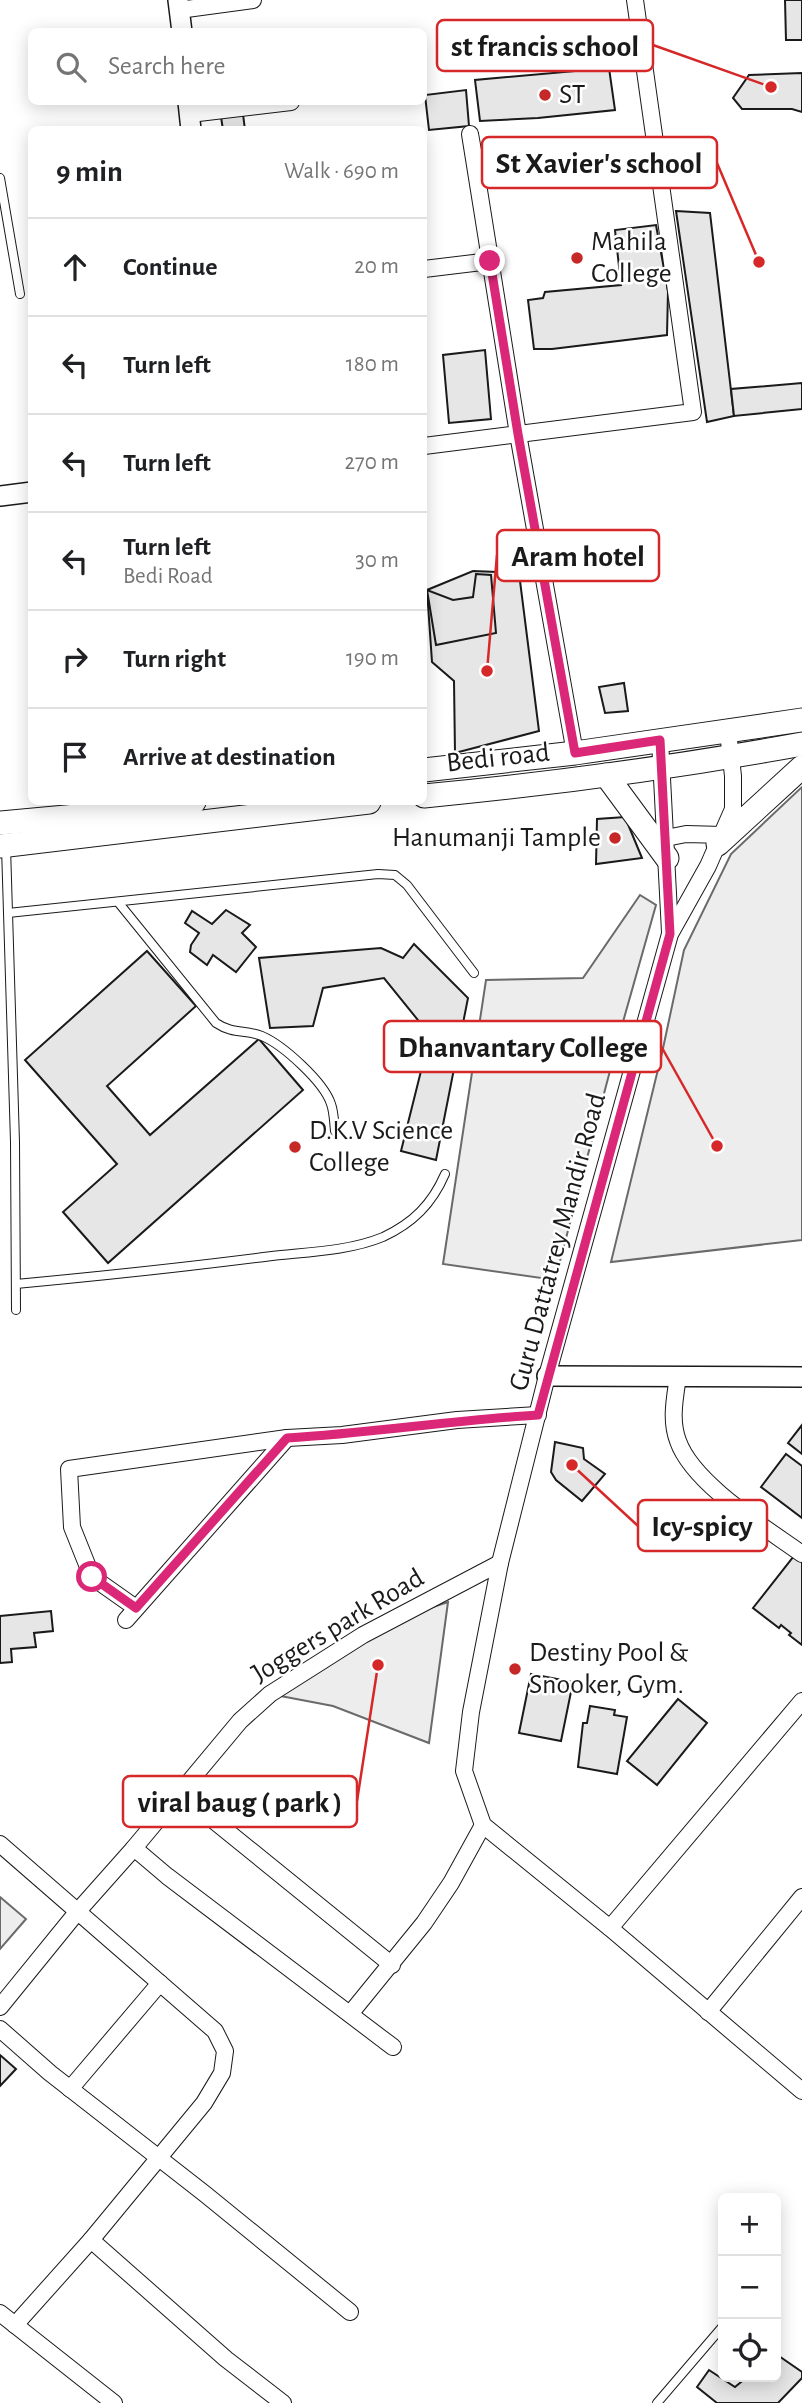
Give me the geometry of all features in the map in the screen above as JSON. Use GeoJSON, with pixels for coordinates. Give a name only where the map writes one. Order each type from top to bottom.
{"type":"FeatureCollection","features":[{"type":"Feature","properties":{"kind":"main road","name":"Bedi road"},"geometry":{"type":"LineString","coordinates":[[427,770],[575,753],[802,720]]}},
{"type":"Feature","properties":{"kind":"main road","name":"Bedi road"},"geometry":{"type":"LineString","coordinates":[[427,796],[606,775],[802,744]]}},
{"type":"Feature","properties":{"kind":"main road"},"geometry":{"type":"LineString","coordinates":[[720,839],[802,767]]}},
{"type":"Feature","properties":{"kind":"main road"},"geometry":{"type":"LineString","coordinates":[[606,775],[667,848]]}},
{"type":"Feature","properties":{"kind":"main road"},"geometry":{"type":"LineString","coordinates":[[2,838],[108,807],[142,805]]}},
{"type":"Feature","properties":{"kind":"main road"},"geometry":{"type":"LineString","coordinates":[[2,838],[322,805]]}},
{"type":"Feature","properties":{"kind":"street"},"geometry":{"type":"LineString","coordinates":[[182,28],[179,5],[253,0]]}},
{"type":"Feature","properties":{"kind":"street"},"geometry":{"type":"LineString","coordinates":[[427,446],[693,412],[635,0]]}},
{"type":"Feature","properties":{"kind":"street"},"geometry":{"type":"LineString","coordinates":[[190,115],[268,105]]}},
{"type":"Feature","properties":{"kind":"street"},"geometry":{"type":"LineString","coordinates":[[475,162],[518,434],[575,753]]}},
{"type":"Feature","properties":{"kind":"street"},"geometry":{"type":"LineString","coordinates":[[427,269],[490,261]]}},
{"type":"Feature","properties":{"kind":"street"},"geometry":{"type":"LineString","coordinates":[[0,496],[28,492]]}},
{"type":"Feature","properties":{"kind":"street","name":"Guru Dattatrey Mandir Road"},"geometry":{"type":"LineString","coordinates":[[483,1825],[464,1771],[471,1712],[500,1563],[547,1376],[670,934],[733,809],[734,790],[728,732]]}},
{"type":"Feature","properties":{"kind":"street","name":"Guru Dattatrey Mandir Road"},"geometry":{"type":"LineString","coordinates":[[660,740],[670,934]]}},
{"type":"Feature","properties":{"kind":"street"},"geometry":{"type":"LineString","coordinates":[[667,848],[686,834],[720,839]]}},
{"type":"Feature","properties":{"kind":"street"},"geometry":{"type":"LineString","coordinates":[[547,1376],[802,1377]]}},
{"type":"Feature","properties":{"kind":"street"},"geometry":{"type":"LineString","coordinates":[[678,1377],[673,1414],[678,1442],[694,1468],[720,1493],[802,1554]]}},
{"type":"Feature","properties":{"kind":"street"},"geometry":{"type":"LineString","coordinates":[[287,1438],[131,1614],[92,1577],[72,1527],[69,1469],[287,1438],[342,1435],[457,1420],[538,1415]]}},
{"type":"Feature","properties":{"kind":"street","name":"Joggers park Road"},"geometry":{"type":"LineString","coordinates":[[0,2007],[240,1721],[270,1694],[363,1635],[500,1563]]}},
{"type":"Feature","properties":{"kind":"street"},"geometry":{"type":"LineString","coordinates":[[610,1928],[802,1701]]}},
{"type":"Feature","properties":{"kind":"street"},"geometry":{"type":"LineString","coordinates":[[180,1794],[392,1965]]}},
{"type":"Feature","properties":{"kind":"street"},"geometry":{"type":"LineString","coordinates":[[350,2014],[424,1923],[451,1883],[483,1825],[610,1928],[802,2091]]}},
{"type":"Feature","properties":{"kind":"street"},"geometry":{"type":"LineString","coordinates":[[0,1844],[215,2031],[225,2050],[222,2073],[204,2103],[92,2240],[15,2325]]}},
{"type":"Feature","properties":{"kind":"street"},"geometry":{"type":"LineString","coordinates":[[134,1848],[393,2047]]}},
{"type":"Feature","properties":{"kind":"street"},"geometry":{"type":"LineString","coordinates":[[708,2012],[802,1897]]}},
{"type":"Feature","properties":{"kind":"street"},"geometry":{"type":"LineString","coordinates":[[69,2089],[160,1983]]}},
{"type":"Feature","properties":{"kind":"street"},"geometry":{"type":"LineString","coordinates":[[0,2029],[69,2089],[350,2312]]}},
{"type":"Feature","properties":{"kind":"street"},"geometry":{"type":"LineString","coordinates":[[92,2240],[226,2359],[283,2403]]}},
{"type":"Feature","properties":{"kind":"street"},"geometry":{"type":"LineString","coordinates":[[0,2313],[114,2403]]}},
{"type":"Feature","properties":{"kind":"lane"},"geometry":{"type":"LineString","coordinates":[[0,178],[20,294]]}},
{"type":"Feature","properties":{"kind":"lane"},"geometry":{"type":"LineString","coordinates":[[2,838],[8,913],[15,1142],[16,1310]]}},
{"type":"Feature","properties":{"kind":"lane"},"geometry":{"type":"LineString","coordinates":[[8,913],[378,874],[395,876],[419,900],[474,974]]}},
{"type":"Feature","properties":{"kind":"lane"},"geometry":{"type":"LineString","coordinates":[[118,902],[216,1023],[237,1033],[263,1036],[280,1047],[307,1072],[331,1103],[335,1131]]}},
{"type":"Feature","properties":{"kind":"lane"},"geometry":{"type":"LineString","coordinates":[[16,1284],[350,1246],[382,1237],[411,1221],[425,1208],[445,1174]]}},
{"type":"Feature","properties":{"kind":"lane"},"geometry":{"type":"LineString","coordinates":[[657,2403],[718,2332]]}},
{"type":"Feature","properties":{"kind":"shaded area"},"geometry":{"type":"Polygon","coordinates":[[[802,787],[802,1240],[611,1262],[684,950],[731,854],[802,787]]]}},
{"type":"Feature","properties":{"kind":"shaded area"},"geometry":{"type":"Polygon","coordinates":[[[640,895],[656,905],[555,1280],[443,1264],[486,980],[583,978],[640,895]]]}},
{"type":"Feature","properties":{"kind":"shaded area"},"geometry":{"type":"Polygon","coordinates":[[[448,1602],[429,1743],[333,1706],[270,1694],[385,1623],[448,1602]]]}},
{"type":"Feature","properties":{"kind":"shaded area"},"geometry":{"type":"Polygon","coordinates":[[[0,1897],[26,1919],[0,1949],[0,1897]]]}},
{"type":"Feature","properties":{"kind":"building"},"geometry":{"type":"Polygon","coordinates":[[[785,0],[802,0],[802,40],[786,40],[785,0]]]}},
{"type":"Feature","properties":{"kind":"building","name":"ST"},"geometry":{"type":"Polygon","coordinates":[[[609,68],[615,110],[480,121],[475,80],[609,68]]]}},
{"type":"Feature","properties":{"kind":"building"},"geometry":{"type":"Polygon","coordinates":[[[802,73],[802,112],[792,109],[742,109],[733,98],[749,75],[802,73]]]}},
{"type":"Feature","properties":{"kind":"building"},"geometry":{"type":"Polygon","coordinates":[[[466,90],[469,126],[429,130],[427,95],[466,90]]]}},
{"type":"Feature","properties":{"kind":"building"},"geometry":{"type":"Polygon","coordinates":[[[243,114],[244,126],[222,126],[221,117],[243,114]]]}},
{"type":"Feature","properties":{"kind":"building"},"geometry":{"type":"Polygon","coordinates":[[[676,211],[710,213],[734,416],[707,422],[676,211]]]}},
{"type":"Feature","properties":{"kind":"building"},"geometry":{"type":"Polygon","coordinates":[[[656,225],[668,291],[667,335],[534,349],[528,300],[543,298],[545,292],[621,285],[615,230],[656,225]]]}},
{"type":"Feature","properties":{"kind":"building"},"geometry":{"type":"Polygon","coordinates":[[[485,350],[491,419],[449,423],[443,355],[485,350]]]}},
{"type":"Feature","properties":{"kind":"building"},"geometry":{"type":"Polygon","coordinates":[[[802,383],[802,409],[734,416],[731,389],[802,383]]]}},
{"type":"Feature","properties":{"kind":"building"},"geometry":{"type":"Polygon","coordinates":[[[473,571],[519,573],[539,731],[455,753],[454,681],[432,662],[427,590],[473,571]]]}},
{"type":"Feature","properties":{"kind":"building"},"geometry":{"type":"Polygon","coordinates":[[[476,574],[491,575],[496,633],[436,645],[427,590],[453,600],[473,597],[476,574]]]}},
{"type":"Feature","properties":{"kind":"building"},"geometry":{"type":"Polygon","coordinates":[[[624,683],[628,711],[605,713],[599,687],[624,683]]]}},
{"type":"Feature","properties":{"kind":"building","name":"Hanumanji Tample"},"geometry":{"type":"Polygon","coordinates":[[[625,817],[642,858],[596,864],[597,819],[625,817]]]}},
{"type":"Feature","properties":{"kind":"building"},"geometry":{"type":"Polygon","coordinates":[[[226,910],[250,925],[242,933],[256,947],[236,972],[213,955],[207,965],[190,952],[199,933],[185,923],[192,911],[212,924],[226,910]]]}},
{"type":"Feature","properties":{"kind":"building"},"geometry":{"type":"Polygon","coordinates":[[[414,944],[468,998],[436,1160],[401,1151],[430,1035],[384,978],[323,988],[313,1026],[270,1028],[259,958],[381,948],[403,958],[414,944]]]}},
{"type":"Feature","properties":{"kind":"building"},"geometry":{"type":"Polygon","coordinates":[[[147,951],[196,1006],[107,1086],[150,1135],[259,1039],[303,1090],[108,1263],[63,1212],[117,1164],[25,1060],[147,951]]]}},
{"type":"Feature","properties":{"kind":"building"},"geometry":{"type":"Polygon","coordinates":[[[802,1425],[802,1454],[788,1443],[802,1425]]]}},
{"type":"Feature","properties":{"kind":"building"},"geometry":{"type":"Polygon","coordinates":[[[555,1442],[583,1448],[584,1459],[605,1474],[582,1501],[556,1480],[551,1472],[555,1442]]]}},
{"type":"Feature","properties":{"kind":"building"},"geometry":{"type":"Polygon","coordinates":[[[786,1454],[802,1466],[802,1518],[761,1487],[786,1454]]]}},
{"type":"Feature","properties":{"kind":"building"},"geometry":{"type":"Polygon","coordinates":[[[794,1556],[802,1562],[802,1645],[781,1625],[779,1628],[753,1608],[794,1556]]]}},
{"type":"Feature","properties":{"kind":"building"},"geometry":{"type":"Polygon","coordinates":[[[51,1611],[53,1631],[34,1633],[36,1647],[11,1649],[12,1662],[0,1663],[0,1616],[51,1611]]]}},
{"type":"Feature","properties":{"kind":"building"},"geometry":{"type":"Polygon","coordinates":[[[531,1674],[573,1682],[561,1741],[519,1733],[531,1674]]]}},
{"type":"Feature","properties":{"kind":"building"},"geometry":{"type":"Polygon","coordinates":[[[678,1699],[707,1723],[657,1785],[627,1761],[678,1699]]]}},
{"type":"Feature","properties":{"kind":"building"},"geometry":{"type":"Polygon","coordinates":[[[590,1706],[615,1710],[614,1715],[627,1717],[617,1774],[578,1767],[583,1723],[587,1723],[590,1706]]]}},
{"type":"Feature","properties":{"kind":"building"},"geometry":{"type":"Polygon","coordinates":[[[0,2055],[16,2069],[0,2086],[0,2055]]]}},
{"type":"Feature","properties":{"kind":"building"},"geometry":{"type":"Polygon","coordinates":[[[781,2357],[802,2372],[802,2378],[778,2403],[717,2403],[697,2387],[709,2370],[718,2376],[718,2382],[727,2382],[735,2387],[741,2382],[781,2382],[781,2357]]]}},
{"type":"Feature","properties":{"kind":"place","name":"st francis school"},"geometry":{"type":"Point","coordinates":[771,87]}},
{"type":"Feature","properties":{"kind":"place","name":"ST"},"geometry":{"type":"Point","coordinates":[545,95]}},
{"type":"Feature","properties":{"kind":"place","name":"Mahila College"},"geometry":{"type":"Point","coordinates":[577,258]}},
{"type":"Feature","properties":{"kind":"place","name":"St Xavier's school"},"geometry":{"type":"Point","coordinates":[759,262]}},
{"type":"Feature","properties":{"kind":"place","name":"Aram hotel"},"geometry":{"type":"Point","coordinates":[487,671]}},
{"type":"Feature","properties":{"kind":"place","name":"Hanumanji Tample"},"geometry":{"type":"Point","coordinates":[615,838]}},
{"type":"Feature","properties":{"kind":"place","name":"Dhanvantary College"},"geometry":{"type":"Point","coordinates":[717,1146]}},
{"type":"Feature","properties":{"kind":"place","name":"D.K.V Science College"},"geometry":{"type":"Point","coordinates":[295,1147]}},
{"type":"Feature","properties":{"kind":"place","name":"Icy-spicy"},"geometry":{"type":"Point","coordinates":[572,1465]}},
{"type":"Feature","properties":{"kind":"place","name":"viral baug ( park )"},"geometry":{"type":"Point","coordinates":[378,1665]}},
{"type":"Feature","properties":{"kind":"place","name":"Destiny Pool & Snooker, Gym."},"geometry":{"type":"Point","coordinates":[515,1669]}},
{"type":"Feature","properties":{"kind":"route"},"geometry":{"type":"LineString","coordinates":[[92,1577],[136,1608],[287,1438],[342,1435],[457,1420],[538,1415],[670,934],[670,904],[660,740],[575,753],[490,261]]}}]}
